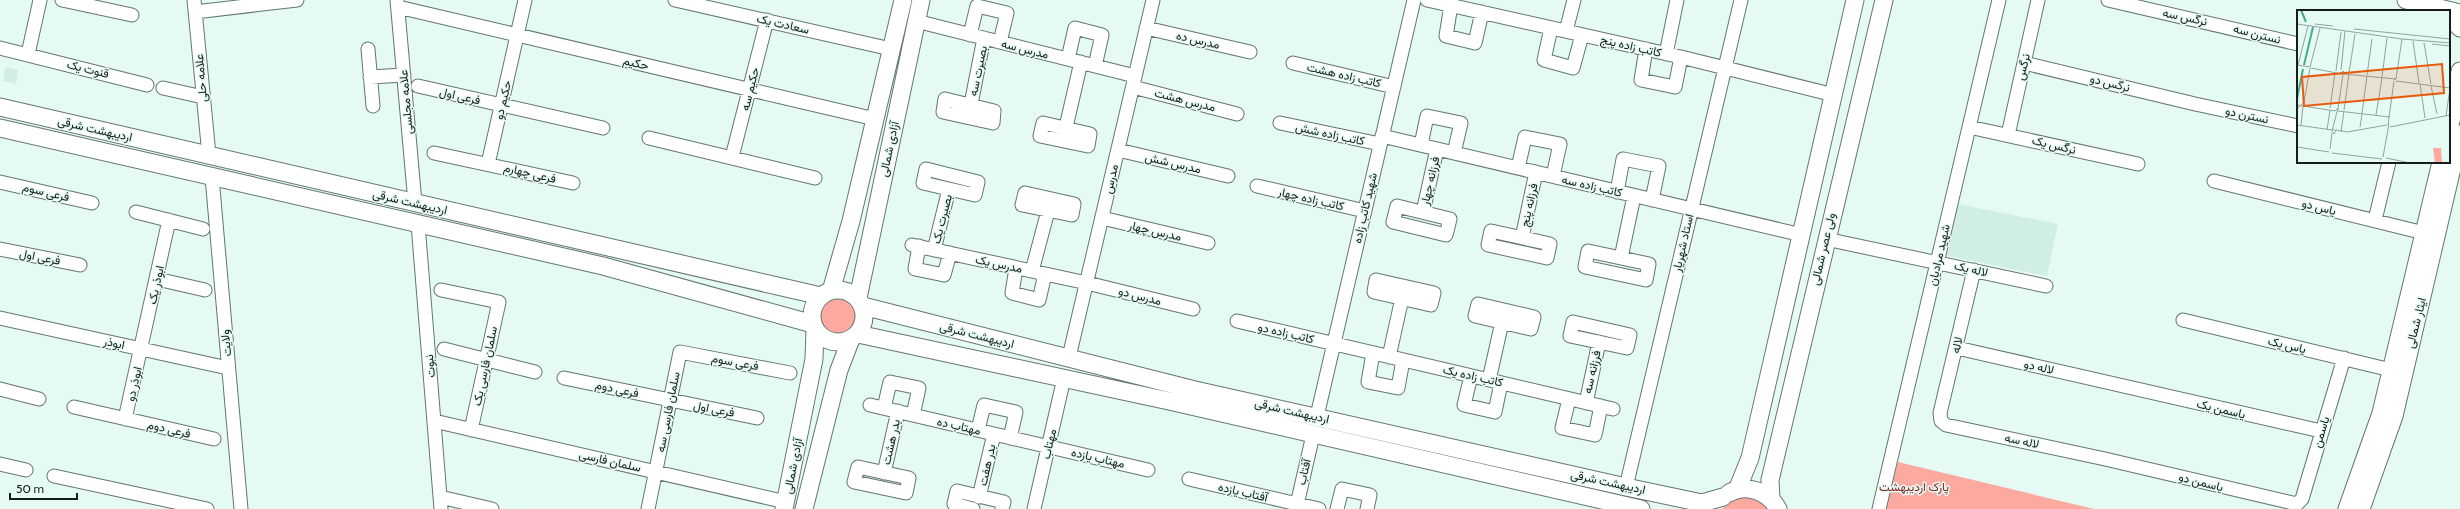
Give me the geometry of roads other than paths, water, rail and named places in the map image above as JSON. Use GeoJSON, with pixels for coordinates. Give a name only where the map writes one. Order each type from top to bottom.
{"type":"FeatureCollection","features":[{"type":"Feature","properties":{"kind":"main road","name":"آزادی شمالی"},"geometry":{"type":"LineString","coordinates":[[826,293],[851,221],[903,0]]}},
{"type":"Feature","properties":{"kind":"main road","name":"آزادی شمالی"},"geometry":{"type":"LineString","coordinates":[[860,302],[921,0]]}},
{"type":"Feature","properties":{"kind":"main road","name":"ولی عصر شمالی"},"geometry":{"type":"LineString","coordinates":[[1725,499],[1750,458],[1855,0]]}},
{"type":"Feature","properties":{"kind":"main road","name":"ولی عصر شمالی"},"geometry":{"type":"LineString","coordinates":[[1775,504],[1770,480],[1773,466],[1884,0]]}},
{"type":"Feature","properties":{"kind":"main road"},"geometry":{"type":"LineString","coordinates":[[2406,0],[2436,9]]}},
{"type":"Feature","properties":{"kind":"main road"},"geometry":{"type":"LineString","coordinates":[[2450,11],[2460,13]]}},
{"type":"Feature","properties":{"kind":"main road"},"geometry":{"type":"LineString","coordinates":[[2450,17],[2460,28]]}},
{"type":"Feature","properties":{"kind":"main road"},"geometry":{"type":"LineString","coordinates":[[2450,124],[2458,92],[2460,71]]}},
{"type":"Feature","properties":{"kind":"main road","name":"اردیبهشت شرقی"},"geometry":{"type":"LineString","coordinates":[[0,107],[488,220],[826,293]]}},
{"type":"Feature","properties":{"kind":"main road"},"geometry":{"type":"LineString","coordinates":[[8,130],[18,111]]}},
{"type":"Feature","properties":{"kind":"main road","name":"اردیبهشت شرقی"},"geometry":{"type":"LineString","coordinates":[[8,130],[603,266],[814,327]]}},
{"type":"Feature","properties":{"kind":"main road","name":"ایثار شمالی"},"geometry":{"type":"LineString","coordinates":[[2361,509],[2394,416],[2417,292],[2460,134]]}},
{"type":"Feature","properties":{"kind":"main road","name":"ایثار شمالی"},"geometry":{"type":"LineString","coordinates":[[2417,292],[2424,233],[2441,163]]}},
{"type":"Feature","properties":{"kind":"main road"},"geometry":{"type":"LineString","coordinates":[[484,239],[488,220]]}},
{"type":"Feature","properties":{"kind":"main road"},"geometry":{"type":"LineString","coordinates":[[846,291],[860,302],[864,316],[863,325],[854,337],[837,343],[830,342],[819,334],[814,327],[812,309],[826,293],[846,291]]}},
{"type":"Feature","properties":{"kind":"main road","name":"اردیبهشت شرقی"},"geometry":{"type":"LineString","coordinates":[[860,302],[1210,393],[1626,486],[1692,505],[1725,499],[1753,489],[1775,504]]}},
{"type":"Feature","properties":{"kind":"main road","name":"ایثار شمالی"},"geometry":{"type":"LineString","coordinates":[[2347,509],[2381,413],[2392,370],[2412,316]]}},
{"type":"Feature","properties":{"kind":"main road","name":"آزادی شمالی"},"geometry":{"type":"LineString","coordinates":[[785,506],[814,359],[814,327]]}},
{"type":"Feature","properties":{"kind":"main road","name":"آزادی شمالی"},"geometry":{"type":"LineString","coordinates":[[804,509],[839,370],[854,337]]}},
{"type":"Feature","properties":{"kind":"main road","name":"اردیبهشت شرقی"},"geometry":{"type":"LineString","coordinates":[[854,337],[1064,378],[1169,401],[1622,507],[1641,509]]}},
{"type":"Feature","properties":{"kind":"main road"},"geometry":{"type":"LineString","coordinates":[[1169,401],[1183,397],[1183,390],[1178,385]]}},
{"type":"Feature","properties":{"kind":"main road"},"geometry":{"type":"LineString","coordinates":[[1207,410],[1202,400],[1203,396],[1210,393]]}},
{"type":"Feature","properties":{"kind":"main road"},"geometry":{"type":"LineString","coordinates":[[1750,458],[1759,468],[1773,466]]}},
{"type":"Feature","properties":{"kind":"street"},"geometry":{"type":"LineString","coordinates":[[28,54],[40,0]]}},
{"type":"Feature","properties":{"kind":"street"},"geometry":{"type":"LineString","coordinates":[[62,0],[132,15]]}},
{"type":"Feature","properties":{"kind":"street"},"geometry":{"type":"LineString","coordinates":[[195,6],[297,0]]}},
{"type":"Feature","properties":{"kind":"street","name":"حکیم دو"},"geometry":{"type":"LineString","coordinates":[[488,164],[526,0]]}},
{"type":"Feature","properties":{"kind":"street","name":"سعادت یک"},"geometry":{"type":"LineString","coordinates":[[675,0],[891,49]]}},
{"type":"Feature","properties":{"kind":"street","name":"مدرس"},"geometry":{"type":"LineString","coordinates":[[1069,357],[1153,0]]}},
{"type":"Feature","properties":{"kind":"street","name":"شهید کاتب زاده"},"geometry":{"type":"LineString","coordinates":[[1317,416],[1414,0]]}},
{"type":"Feature","properties":{"kind":"street","name":"کاتب زاده پنج"},"geometry":{"type":"LineString","coordinates":[[1427,0],[1451,5],[1470,5],[1482,12],[1725,67],[1834,95]]}},
{"type":"Feature","properties":{"kind":"street"},"geometry":{"type":"LineString","coordinates":[[1566,31],[1574,0]]}},
{"type":"Feature","properties":{"kind":"street"},"geometry":{"type":"LineString","coordinates":[[1666,54],[1677,0]]}},
{"type":"Feature","properties":{"kind":"street","name":"استاد شهریار"},"geometry":{"type":"LineString","coordinates":[[1626,486],[1741,0]]}},
{"type":"Feature","properties":{"kind":"street","name":"شهید مرادیان"},"geometry":{"type":"LineString","coordinates":[[1879,509],[1999,0]]}},
{"type":"Feature","properties":{"kind":"street","name":"نرگس"},"geometry":{"type":"LineString","coordinates":[[2008,135],[2038,0]]}},
{"type":"Feature","properties":{"kind":"street","name":"نرگس سه"},"geometry":{"type":"LineString","coordinates":[[2108,0],[2215,23]]}},
{"type":"Feature","properties":{"kind":"street","name":"حکیم"},"geometry":{"type":"LineString","coordinates":[[397,4],[518,35],[875,119]]}},
{"type":"Feature","properties":{"kind":"street","name":"علامه مجلسی"},"geometry":{"type":"LineString","coordinates":[[397,4],[414,203]]}},
{"type":"Feature","properties":{"kind":"street"},"geometry":{"type":"LineString","coordinates":[[1451,5],[1446,36],[1475,43],[1482,12]]}},
{"type":"Feature","properties":{"kind":"street","name":"علامه حلی"},"geometry":{"type":"LineString","coordinates":[[195,6],[209,155]]}},
{"type":"Feature","properties":{"kind":"street"},"geometry":{"type":"LineString","coordinates":[[970,35],[977,6],[1007,13],[1000,42]]}},
{"type":"Feature","properties":{"kind":"street","name":"حکیم سه"},"geometry":{"type":"LineString","coordinates":[[732,157],[767,20]]}},
{"type":"Feature","properties":{"kind":"street","name":"مدرس سه"},"geometry":{"type":"LineString","coordinates":[[916,22],[1096,66],[1134,81]]}},
{"type":"Feature","properties":{"kind":"street","name":"نسترن سه"},"geometry":{"type":"LineString","coordinates":[[2215,23],[2297,44]]}},
{"type":"Feature","properties":{"kind":"street"},"geometry":{"type":"LineString","coordinates":[[1066,127],[1075,61],[1075,28],[1102,35],[1096,66]]}},
{"type":"Feature","properties":{"kind":"street","name":"مدرس ده"},"geometry":{"type":"LineString","coordinates":[[1146,28],[1250,52]]}},
{"type":"Feature","properties":{"kind":"street"},"geometry":{"type":"LineString","coordinates":[[1551,28],[1544,60],[1573,68],[1582,35]]}},
{"type":"Feature","properties":{"kind":"street","name":"بصیرت سه"},"geometry":{"type":"LineString","coordinates":[[971,104],[984,38]]}},
{"type":"Feature","properties":{"kind":"street","name":"قنوت یک"},"geometry":{"type":"LineString","coordinates":[[0,48],[147,84]]}},
{"type":"Feature","properties":{"kind":"street"},"geometry":{"type":"LineString","coordinates":[[368,49],[373,106]]}},
{"type":"Feature","properties":{"kind":"street"},"geometry":{"type":"LineString","coordinates":[[1646,49],[1641,80],[1675,87],[1681,57]]}},
{"type":"Feature","properties":{"kind":"street","name":"کاتب زاده هشت"},"geometry":{"type":"LineString","coordinates":[[1294,63],[1394,87]]}},
{"type":"Feature","properties":{"kind":"street","name":"نرگس دو"},"geometry":{"type":"LineString","coordinates":[[2024,63],[2195,104]]}},
{"type":"Feature","properties":{"kind":"street"},"geometry":{"type":"LineString","coordinates":[[370,77],[404,75]]}},
{"type":"Feature","properties":{"kind":"street","name":"مدرس هشت"},"geometry":{"type":"LineString","coordinates":[[1134,81],[1237,114]]}},
{"type":"Feature","properties":{"kind":"street","name":"فرعی اول"},"geometry":{"type":"LineString","coordinates":[[418,86],[501,106]]}},
{"type":"Feature","properties":{"kind":"street"},"geometry":{"type":"LineString","coordinates":[[163,88],[203,97]]}},
{"type":"Feature","properties":{"kind":"street","name":"نسترن دو"},"geometry":{"type":"LineString","coordinates":[[2195,104],[2297,126]]}},
{"type":"Feature","properties":{"kind":"street"},"geometry":{"type":"LineString","coordinates":[[501,106],[603,128]]}},
{"type":"Feature","properties":{"kind":"street"},"geometry":{"type":"LineString","coordinates":[[1421,145],[1427,116],[1461,123],[1454,153]]}},
{"type":"Feature","properties":{"kind":"street","name":"کاتب زاده شش"},"geometry":{"type":"LineString","coordinates":[[1280,123],[1381,140]]}},
{"type":"Feature","properties":{"kind":"street","name":"نرگس یک"},"geometry":{"type":"LineString","coordinates":[[1969,127],[2138,164]]}},
{"type":"Feature","properties":{"kind":"street"},"geometry":{"type":"LineString","coordinates":[[1518,168],[1525,137],[1560,144],[1553,176]]}},
{"type":"Feature","properties":{"kind":"street"},"geometry":{"type":"LineString","coordinates":[[649,138],[815,178]]}},
{"type":"Feature","properties":{"kind":"street","name":"کاتب زاده سه"},"geometry":{"type":"LineString","coordinates":[[1381,140],[1421,145],[1802,235]]}},
{"type":"Feature","properties":{"kind":"street","name":"فرزانه چهار"},"geometry":{"type":"LineString","coordinates":[[1423,212],[1438,149]]}},
{"type":"Feature","properties":{"kind":"street","name":"مدرس شش"},"geometry":{"type":"LineString","coordinates":[[1118,150],[1228,176]]}},
{"type":"Feature","properties":{"kind":"street"},"geometry":{"type":"LineString","coordinates":[[434,153],[488,164]]}},
{"type":"Feature","properties":{"kind":"street"},"geometry":{"type":"LineString","coordinates":[[1617,192],[1624,159],[1659,166],[1652,200]]}},
{"type":"Feature","properties":{"kind":"street"},"geometry":{"type":"LineString","coordinates":[[2375,220],[2389,163]]}},
{"type":"Feature","properties":{"kind":"street","name":"فرعی چهارم"},"geometry":{"type":"LineString","coordinates":[[488,164],[573,183]]}},
{"type":"Feature","properties":{"kind":"street","name":"فرزانه پنج"},"geometry":{"type":"LineString","coordinates":[[1522,238],[1536,172]]}},
{"type":"Feature","properties":{"kind":"street","name":"ولایت"},"geometry":{"type":"LineString","coordinates":[[212,177],[241,509]]}},
{"type":"Feature","properties":{"kind":"street","name":"یاس دو"},"geometry":{"type":"LineString","coordinates":[[2214,181],[2424,233]]}},
{"type":"Feature","properties":{"kind":"street","name":"فرعی سوم"},"geometry":{"type":"LineString","coordinates":[[0,182],[92,203]]}},
{"type":"Feature","properties":{"kind":"street","name":"کاتب زاده چهار"},"geometry":{"type":"LineString","coordinates":[[1257,186],[1365,211]]}},
{"type":"Feature","properties":{"kind":"street","name":"بصیرت یک"},"geometry":{"type":"LineString","coordinates":[[934,250],[949,189]]}},
{"type":"Feature","properties":{"kind":"street"},"geometry":{"type":"LineString","coordinates":[[1620,258],[1634,196]]}},
{"type":"Feature","properties":{"kind":"street"},"geometry":{"type":"LineString","coordinates":[[1016,268],[1012,293],[1039,300],[1039,272],[1048,211]]}},
{"type":"Feature","properties":{"kind":"street"},"geometry":{"type":"LineString","coordinates":[[136,212],[203,229]]}},
{"type":"Feature","properties":{"kind":"street","name":"مدرس چهار"},"geometry":{"type":"LineString","coordinates":[[1102,218],[1208,243]]}},
{"type":"Feature","properties":{"kind":"street","name":"ابوذر یک"},"geometry":{"type":"LineString","coordinates":[[142,349],[170,220]]}},
{"type":"Feature","properties":{"kind":"street","name":"نبوت"},"geometry":{"type":"LineString","coordinates":[[418,224],[440,503]]}},
{"type":"Feature","properties":{"kind":"street","name":"لاله یک"},"geometry":{"type":"LineString","coordinates":[[1826,239],[2046,286]]}},
{"type":"Feature","properties":{"kind":"street","name":"مدرس یک"},"geometry":{"type":"LineString","coordinates":[[950,253],[944,275],[915,269],[915,246],[950,253],[1016,268],[1039,272],[1087,283]]}},
{"type":"Feature","properties":{"kind":"street","name":"فرعی اول"},"geometry":{"type":"LineString","coordinates":[[0,249],[80,265]]}},
{"type":"Feature","properties":{"kind":"street","name":"لاله"},"geometry":{"type":"LineString","coordinates":[[1941,420],[1940,412],[1957,348],[1974,270]]}},
{"type":"Feature","properties":{"kind":"street"},"geometry":{"type":"LineString","coordinates":[[157,279],[204,290]]}},
{"type":"Feature","properties":{"kind":"street","name":"مدرس دو"},"geometry":{"type":"LineString","coordinates":[[1087,283],[1193,308]]}},
{"type":"Feature","properties":{"kind":"street","name":"سلمان فارسی یک"},"geometry":{"type":"LineString","coordinates":[[441,290],[499,302],[471,430]]}},
{"type":"Feature","properties":{"kind":"street"},"geometry":{"type":"LineString","coordinates":[[1389,357],[1402,298]]}},
{"type":"Feature","properties":{"kind":"street","name":"ابوذر"},"geometry":{"type":"LineString","coordinates":[[0,318],[228,368]]}},
{"type":"Feature","properties":{"kind":"street","name":"یاس یک"},"geometry":{"type":"LineString","coordinates":[[2183,320],[2392,370]]}},
{"type":"Feature","properties":{"kind":"street","name":"کاتب زاده دو"},"geometry":{"type":"LineString","coordinates":[[1238,321],[1334,344]]}},
{"type":"Feature","properties":{"kind":"street"},"geometry":{"type":"LineString","coordinates":[[1471,376],[1464,405],[1494,412],[1495,381],[1502,322]]}},
{"type":"Feature","properties":{"kind":"street","name":"فرزانه سه"},"geometry":{"type":"LineString","coordinates":[[1586,403],[1599,342]]}},
{"type":"Feature","properties":{"kind":"street","name":"کاتب زاده یک"},"geometry":{"type":"LineString","coordinates":[[1334,344],[1495,381],[1607,408],[1595,435],[1562,428],[1569,399]]}},
{"type":"Feature","properties":{"kind":"street","name":"لاله دو"},"geometry":{"type":"LineString","coordinates":[[1957,348],[2122,386]]}},
{"type":"Feature","properties":{"kind":"street","name":"ابوذر دو"},"geometry":{"type":"LineString","coordinates":[[125,419],[142,349]]}},
{"type":"Feature","properties":{"kind":"street"},"geometry":{"type":"LineString","coordinates":[[444,349],[535,372]]}},
{"type":"Feature","properties":{"kind":"street","name":"فرعی سوم"},"geometry":{"type":"LineString","coordinates":[[680,352],[790,373]]}},
{"type":"Feature","properties":{"kind":"street","name":"سلمان فارسی سه"},"geometry":{"type":"LineString","coordinates":[[648,509],[657,472],[680,352]]}},
{"type":"Feature","properties":{"kind":"street"},"geometry":{"type":"LineString","coordinates":[[1373,353],[1368,382],[1398,388],[1404,360]]}},
{"type":"Feature","properties":{"kind":"street","name":"یاسمن"},"geometry":{"type":"LineString","coordinates":[[2297,504],[2302,499],[2321,431],[2344,358]]}},
{"type":"Feature","properties":{"kind":"street","name":"فرعی دوم"},"geometry":{"type":"LineString","coordinates":[[564,378],[671,401]]}},
{"type":"Feature","properties":{"kind":"street","name":"مهتاب"},"geometry":{"type":"LineString","coordinates":[[1034,509],[1064,378]]}},
{"type":"Feature","properties":{"kind":"street"},"geometry":{"type":"LineString","coordinates":[[884,408],[890,382],[918,388],[912,415]]}},
{"type":"Feature","properties":{"kind":"street","name":"یاسمن یک"},"geometry":{"type":"LineString","coordinates":[[2122,386],[2321,431]]}},
{"type":"Feature","properties":{"kind":"street"},"geometry":{"type":"LineString","coordinates":[[0,389],[39,399]]}},
{"type":"Feature","properties":{"kind":"street","name":"فرعی اول"},"geometry":{"type":"LineString","coordinates":[[671,401],[757,418]]}},
{"type":"Feature","properties":{"kind":"street","name":"مهتاب ده"},"geometry":{"type":"LineString","coordinates":[[870,405],[1048,446]]}},
{"type":"Feature","properties":{"kind":"street"},"geometry":{"type":"LineString","coordinates":[[978,430],[984,405],[1016,412],[1010,438]]}},
{"type":"Feature","properties":{"kind":"street"},"geometry":{"type":"LineString","coordinates":[[74,407],[125,419]]}},
{"type":"Feature","properties":{"kind":"street","name":"بدر هشت"},"geometry":{"type":"LineString","coordinates":[[884,473],[898,411]]}},
{"type":"Feature","properties":{"kind":"street","name":"فرعی دوم"},"geometry":{"type":"LineString","coordinates":[[125,419],[214,439]]}},
{"type":"Feature","properties":{"kind":"street","name":"لاله سه"},"geometry":{"type":"LineString","coordinates":[[1941,420],[1946,425],[2105,459]]}},
{"type":"Feature","properties":{"kind":"street","name":"سلمان فارسی"},"geometry":{"type":"LineString","coordinates":[[434,421],[657,472],[785,506]]}},
{"type":"Feature","properties":{"kind":"street","name":"بدر هفت"},"geometry":{"type":"LineString","coordinates":[[979,497],[994,434]]}},
{"type":"Feature","properties":{"kind":"street","name":"آفتاب"},"geometry":{"type":"LineString","coordinates":[[1296,506],[1313,435]]}},
{"type":"Feature","properties":{"kind":"street","name":"مهتاب یازده"},"geometry":{"type":"LineString","coordinates":[[1048,446],[1148,470]]}},
{"type":"Feature","properties":{"kind":"street","name":"یاسمن دو"},"geometry":{"type":"LineString","coordinates":[[2105,459],[2297,504]]}},
{"type":"Feature","properties":{"kind":"street"},"geometry":{"type":"LineString","coordinates":[[0,464],[26,470]]}},
{"type":"Feature","properties":{"kind":"street"},"geometry":{"type":"LineString","coordinates":[[54,476],[207,509]]}},
{"type":"Feature","properties":{"kind":"street","name":"آفتاب یازده"},"geometry":{"type":"LineString","coordinates":[[1190,479],[1296,506],[1319,509]]}},
{"type":"Feature","properties":{"kind":"street"},"geometry":{"type":"LineString","coordinates":[[1337,509],[1342,489],[1370,495],[1367,509]]}},
{"type":"Feature","properties":{"kind":"street"},"geometry":{"type":"LineString","coordinates":[[973,509],[954,504],[957,491],[1004,502],[1002,509]]}},
{"type":"Feature","properties":{"kind":"street"},"geometry":{"type":"LineString","coordinates":[[440,503],[492,509]]}},
{"type":"Feature","properties":{"kind":"park label","name":"پارک اردیبهشت"},"geometry":{"type":"Point","coordinates":[1914,487]}}]}
